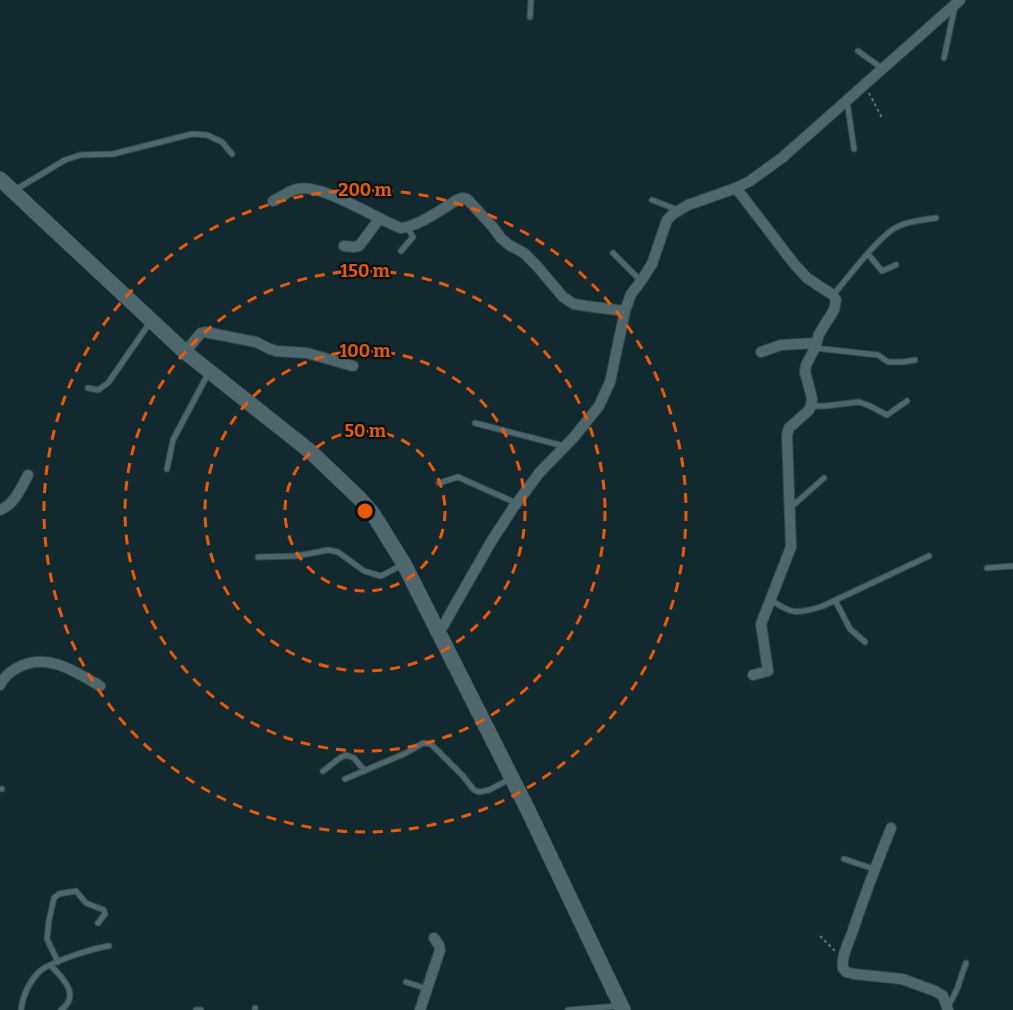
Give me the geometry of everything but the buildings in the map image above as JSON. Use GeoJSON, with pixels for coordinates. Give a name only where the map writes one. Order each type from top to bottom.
{"type":"FeatureCollection","features":[{"type":"Feature","properties":{"kind":"street"},"geometry":{"type":"LineString","coordinates":[[439,633],[516,503],[598,406],[610,382],[625,311],[631,294],[652,264],[668,220],[688,205],[750,181],[847,101],[958,2]]}},
{"type":"Feature","properties":{"kind":"street"},"geometry":{"type":"LineString","coordinates":[[5,186],[185,352],[311,452],[373,514],[404,564],[439,633],[512,778],[622,1008]]}},
{"type":"Feature","properties":{"kind":"street"},"geometry":{"type":"LineString","coordinates":[[273,201],[295,189],[310,188],[351,203],[401,228],[436,213],[457,200],[467,199],[501,238],[524,253],[537,266],[563,297],[574,304],[625,311]]}},
{"type":"Feature","properties":{"kind":"street"},"geometry":{"type":"LineString","coordinates":[[736,188],[795,266],[807,278],[833,295],[836,300],[834,309],[819,334],[816,346],[806,365],[805,372],[812,398],[810,410],[789,428],[787,435],[791,547],[761,624],[768,671],[753,675]]}},
{"type":"Feature","properties":{"kind":"street"},"geometry":{"type":"LineString","coordinates":[[345,246],[359,246],[380,218]]}},
{"type":"Feature","properties":{"kind":"street"},"geometry":{"type":"LineString","coordinates":[[185,352],[201,333],[206,332],[256,342],[270,349],[307,353],[353,366]]}},
{"type":"Feature","properties":{"kind":"street"},"geometry":{"type":"LineString","coordinates":[[760,352],[781,345],[816,346]]}},
{"type":"Feature","properties":{"kind":"street"},"geometry":{"type":"LineString","coordinates":[[0,510],[14,501],[28,475]]}},
{"type":"Feature","properties":{"kind":"street"},"geometry":{"type":"LineString","coordinates":[[0,685],[13,670],[27,663],[42,662],[60,664],[100,686]]}},
{"type":"Feature","properties":{"kind":"street"},"geometry":{"type":"LineString","coordinates":[[891,828],[842,963],[843,968],[846,972],[854,974],[902,979],[935,991],[943,996],[948,1009]]}},
{"type":"Feature","properties":{"kind":"street"},"geometry":{"type":"LineString","coordinates":[[420,1010],[440,950],[434,938]]}},
{"type":"Feature","properties":{"kind":"lane"},"geometry":{"type":"LineString","coordinates":[[530,17],[531,0]]}},
{"type":"Feature","properties":{"kind":"lane"},"geometry":{"type":"LineString","coordinates":[[944,58],[958,2]]}},
{"type":"Feature","properties":{"kind":"lane"},"geometry":{"type":"LineString","coordinates":[[858,51],[883,69]]}},
{"type":"Feature","properties":{"kind":"lane"},"geometry":{"type":"LineString","coordinates":[[847,101],[854,149]]}},
{"type":"Feature","properties":{"kind":"lane"},"geometry":{"type":"LineString","coordinates":[[5,186],[65,159],[80,155],[113,154],[192,134],[207,135],[222,142],[232,154]]}},
{"type":"Feature","properties":{"kind":"lane"},"geometry":{"type":"LineString","coordinates":[[652,200],[679,211]]}},
{"type":"Feature","properties":{"kind":"lane"},"geometry":{"type":"LineString","coordinates":[[833,295],[879,241],[896,227],[936,218]]}},
{"type":"Feature","properties":{"kind":"lane"},"geometry":{"type":"LineString","coordinates":[[401,251],[413,237],[407,227]]}},
{"type":"Feature","properties":{"kind":"lane"},"geometry":{"type":"LineString","coordinates":[[613,253],[641,281]]}},
{"type":"Feature","properties":{"kind":"lane"},"geometry":{"type":"LineString","coordinates":[[868,254],[882,271],[896,265]]}},
{"type":"Feature","properties":{"kind":"lane"},"geometry":{"type":"LineString","coordinates":[[88,388],[98,390],[108,383],[152,320]]}},
{"type":"Feature","properties":{"kind":"lane"},"geometry":{"type":"LineString","coordinates":[[816,346],[878,355],[888,362],[915,360]]}},
{"type":"Feature","properties":{"kind":"lane"},"geometry":{"type":"LineString","coordinates":[[167,469],[173,440],[209,371]]}},
{"type":"Feature","properties":{"kind":"lane"},"geometry":{"type":"LineString","coordinates":[[811,406],[859,402],[887,415],[907,401]]}},
{"type":"Feature","properties":{"kind":"lane"},"geometry":{"type":"LineString","coordinates":[[475,423],[566,446]]}},
{"type":"Feature","properties":{"kind":"lane"},"geometry":{"type":"LineString","coordinates":[[439,483],[458,477],[516,503]]}},
{"type":"Feature","properties":{"kind":"lane"},"geometry":{"type":"LineString","coordinates":[[790,508],[824,478]]}},
{"type":"Feature","properties":{"kind":"lane"},"geometry":{"type":"LineString","coordinates":[[258,557],[297,556],[328,550],[338,552],[364,571],[381,576],[404,564]]}},
{"type":"Feature","properties":{"kind":"lane"},"geometry":{"type":"LineString","coordinates":[[770,599],[785,610],[808,611],[929,556]]}},
{"type":"Feature","properties":{"kind":"lane"},"geometry":{"type":"LineString","coordinates":[[987,568],[1013,566]]}},
{"type":"Feature","properties":{"kind":"lane"},"geometry":{"type":"LineString","coordinates":[[835,600],[850,629],[865,642]]}},
{"type":"Feature","properties":{"kind":"lane"},"geometry":{"type":"LineString","coordinates":[[345,779],[423,743],[430,744],[437,750],[474,790],[479,792],[489,790],[512,778]]}},
{"type":"Feature","properties":{"kind":"lane"},"geometry":{"type":"LineString","coordinates":[[323,771],[346,755],[354,758],[365,771]]}},
{"type":"Feature","properties":{"kind":"lane"},"geometry":{"type":"LineString","coordinates":[[844,860],[875,869]]}},
{"type":"Feature","properties":{"kind":"lane"},"geometry":{"type":"LineString","coordinates":[[58,962],[46,939],[48,920],[55,897],[77,891],[86,903],[104,910],[105,914],[98,923]]}},
{"type":"Feature","properties":{"kind":"lane"},"geometry":{"type":"LineString","coordinates":[[21,1010],[25,991],[39,972],[50,965],[81,953],[109,946]]}},
{"type":"Feature","properties":{"kind":"lane"},"geometry":{"type":"LineString","coordinates":[[948,1009],[966,963]]}},
{"type":"Feature","properties":{"kind":"lane"},"geometry":{"type":"LineString","coordinates":[[50,965],[60,975],[71,996],[70,1002],[61,1010]]}},
{"type":"Feature","properties":{"kind":"lane"},"geometry":{"type":"LineString","coordinates":[[406,982],[427,989]]}},
{"type":"Feature","properties":{"kind":"lane"},"geometry":{"type":"LineString","coordinates":[[568,1010],[622,1008]]}},
{"type":"Feature","properties":{"kind":"lane"},"geometry":{"type":"LineString","coordinates":[[196,1010],[201,1010]]}},
{"type":"Feature","properties":{"kind":"path"},"geometry":{"type":"LineString","coordinates":[[865,85],[882,118]]}},
{"type":"Feature","properties":{"kind":"path"},"geometry":{"type":"LineString","coordinates":[[820,936],[838,955],[842,963]]}}]}
